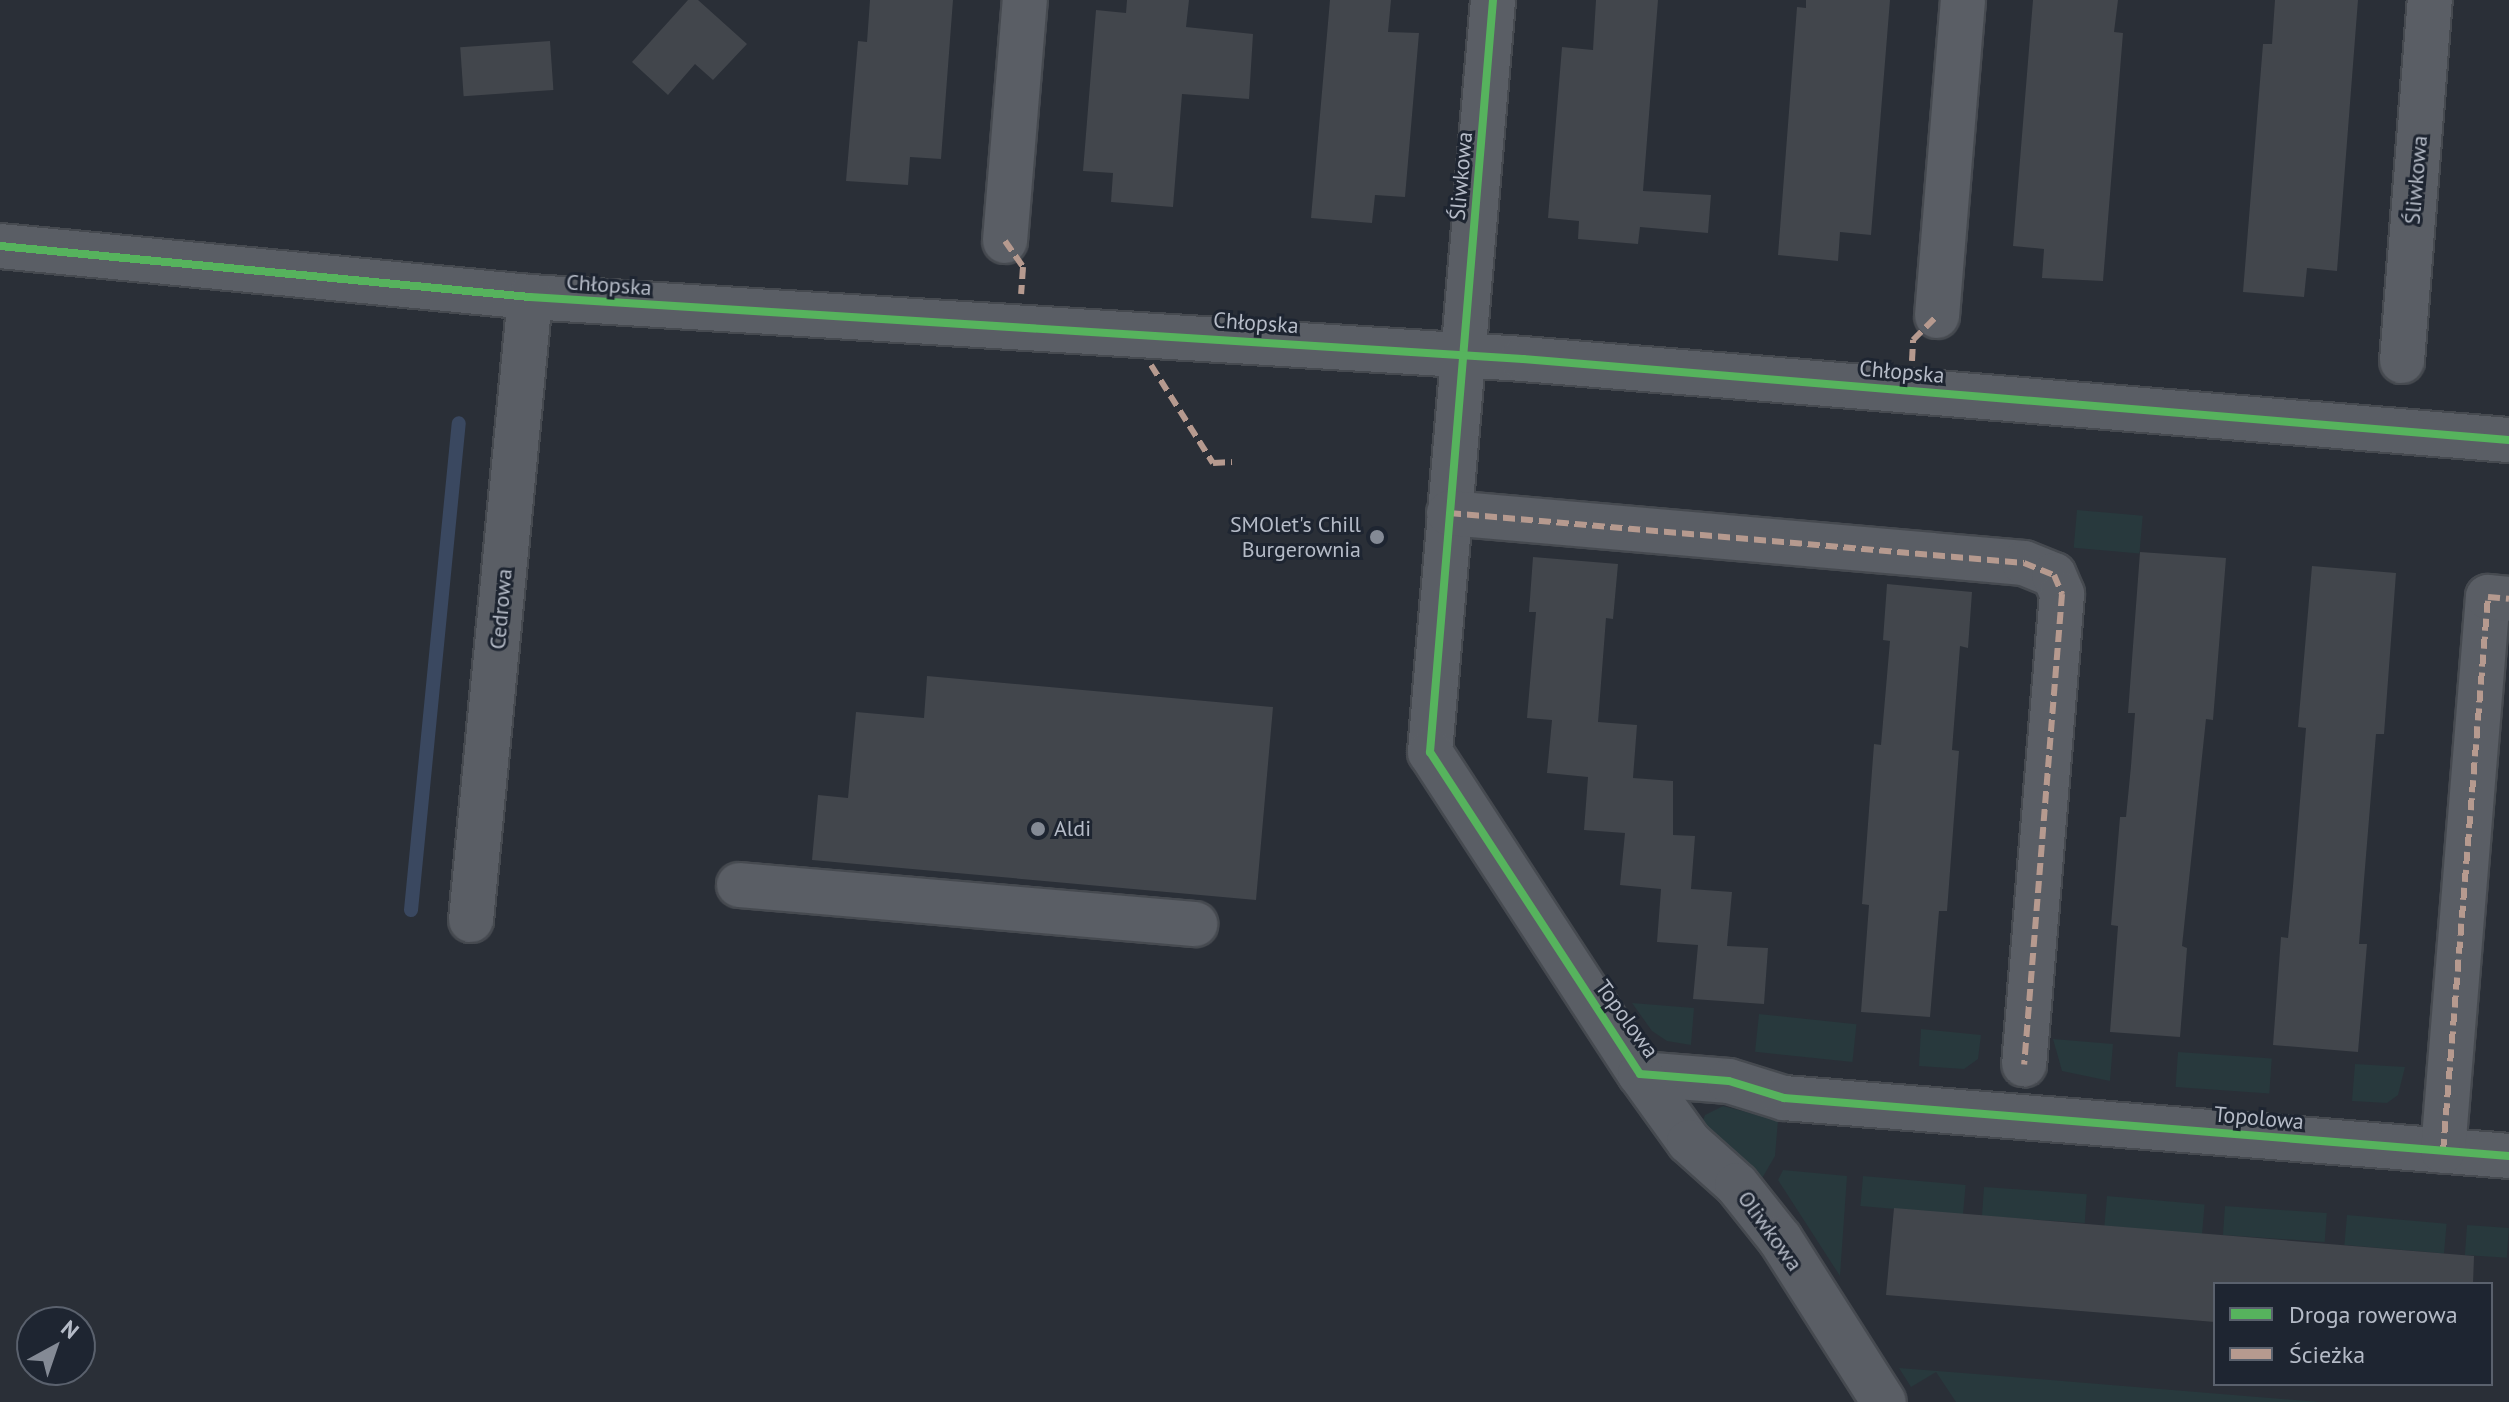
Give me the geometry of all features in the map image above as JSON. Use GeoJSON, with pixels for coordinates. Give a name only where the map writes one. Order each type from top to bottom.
{"type":"FeatureCollection","features":[{"type":"Feature","properties":{"kind":"street"},"geometry":{"type":"LineString","coordinates":[[1005,241],[1025,0]]}},
{"type":"Feature","properties":{"kind":"street","name":"Śliwkowa"},"geometry":{"type":"LineString","coordinates":[[1466,355],[1493,0]]}},
{"type":"Feature","properties":{"kind":"street"},"geometry":{"type":"LineString","coordinates":[[1937,316],[1963,0]]}},
{"type":"Feature","properties":{"kind":"street","name":"Śliwkowa"},"geometry":{"type":"LineString","coordinates":[[2402,361],[2430,0]]}},
{"type":"Feature","properties":{"kind":"street","name":"Chłopska"},"geometry":{"type":"LineString","coordinates":[[0,246],[530,297],[1466,355],[2509,440]]}},
{"type":"Feature","properties":{"kind":"street","name":"Cedrowa"},"geometry":{"type":"LineString","coordinates":[[471,920],[530,297]]}},
{"type":"Feature","properties":{"kind":"street","name":"Topolowa"},"geometry":{"type":"LineString","coordinates":[[1466,355],[1455,422],[1430,752],[1640,1074],[1729,1081],[1784,1098],[2509,1156]]}},
{"type":"Feature","properties":{"kind":"street"},"geometry":{"type":"LineString","coordinates":[[1449,513],[2024,563],[2054,575],[2062,594],[2024,1064]]}},
{"type":"Feature","properties":{"kind":"street"},"geometry":{"type":"LineString","coordinates":[[2443,1151],[2488,597],[2509,599]]}},
{"type":"Feature","properties":{"kind":"street"},"geometry":{"type":"LineString","coordinates":[[739,885],[1195,924]]}},
{"type":"Feature","properties":{"kind":"street","name":"Oliwkowa"},"geometry":{"type":"LineString","coordinates":[[1640,1074],[1689,1142],[1737,1185],[1780,1239],[1884,1402]]}},
{"type":"Feature","properties":{"kind":"shaded area"},"geometry":{"type":"Polygon","coordinates":[[[2077,510],[2143,516],[2139,554],[2074,548],[2077,510]]]}},
{"type":"Feature","properties":{"kind":"shaded area"},"geometry":{"type":"Polygon","coordinates":[[[1632,1003],[1694,1008],[1691,1045],[1667,1041],[1652,1031],[1632,1003]]]}},
{"type":"Feature","properties":{"kind":"shaded area"},"geometry":{"type":"Polygon","coordinates":[[[1759,1014],[1856,1024],[1852,1062],[1755,1052],[1759,1014]]]}},
{"type":"Feature","properties":{"kind":"shaded area"},"geometry":{"type":"Polygon","coordinates":[[[1921,1029],[1981,1035],[1978,1059],[1964,1069],[1919,1066],[1921,1029]]]}},
{"type":"Feature","properties":{"kind":"shaded area"},"geometry":{"type":"Polygon","coordinates":[[[2053,1039],[2113,1044],[2110,1081],[2062,1071],[2053,1039]]]}},
{"type":"Feature","properties":{"kind":"shaded area"},"geometry":{"type":"Polygon","coordinates":[[[2178,1052],[2272,1059],[2269,1093],[2176,1087],[2178,1052]]]}},
{"type":"Feature","properties":{"kind":"shaded area"},"geometry":{"type":"Polygon","coordinates":[[[2355,1064],[2405,1067],[2398,1095],[2387,1103],[2352,1101],[2355,1064]]]}},
{"type":"Feature","properties":{"kind":"shaded area"},"geometry":{"type":"Polygon","coordinates":[[[1723,1106],[1778,1120],[1775,1156],[1761,1180],[1700,1128],[1705,1115],[1723,1106]]]}},
{"type":"Feature","properties":{"kind":"shaded area"},"geometry":{"type":"Polygon","coordinates":[[[1783,1170],[1847,1176],[1840,1276],[1778,1180],[1783,1170]]]}},
{"type":"Feature","properties":{"kind":"shaded area"},"geometry":{"type":"Polygon","coordinates":[[[1863,1176],[1966,1185],[1963,1215],[1860,1206],[1863,1176]]]}},
{"type":"Feature","properties":{"kind":"shaded area"},"geometry":{"type":"Polygon","coordinates":[[[1984,1187],[2087,1194],[2085,1223],[1982,1216],[1984,1187]]]}},
{"type":"Feature","properties":{"kind":"shaded area"},"geometry":{"type":"Polygon","coordinates":[[[2107,1196],[2205,1205],[2202,1234],[2104,1226],[2107,1196]]]}},
{"type":"Feature","properties":{"kind":"shaded area"},"geometry":{"type":"Polygon","coordinates":[[[2225,1206],[2327,1213],[2325,1242],[2223,1235],[2225,1206]]]}},
{"type":"Feature","properties":{"kind":"shaded area"},"geometry":{"type":"Polygon","coordinates":[[[2347,1215],[2447,1224],[2444,1254],[2344,1245],[2347,1215]]]}},
{"type":"Feature","properties":{"kind":"shaded area"},"geometry":{"type":"Polygon","coordinates":[[[2467,1225],[2509,1228],[2507,1258],[2465,1255],[2467,1225]]]}},
{"type":"Feature","properties":{"kind":"shaded area"},"geometry":{"type":"Polygon","coordinates":[[[1899,1368],[2320,1402],[1956,1402],[1936,1372],[1911,1387],[1899,1368]]]}},
{"type":"Feature","properties":{"kind":"building"},"geometry":{"type":"Polygon","coordinates":[[[688,0],[698,0],[747,44],[713,80],[695,64],[668,95],[632,62],[688,0]]]}},
{"type":"Feature","properties":{"kind":"building"},"geometry":{"type":"Polygon","coordinates":[[[870,0],[953,0],[941,159],[910,157],[908,185],[846,181],[858,41],[867,42],[870,0]]]}},
{"type":"Feature","properties":{"kind":"building"},"geometry":{"type":"Polygon","coordinates":[[[1127,0],[1189,0],[1186,27],[1253,34],[1249,99],[1182,94],[1173,207],[1111,202],[1113,173],[1083,171],[1096,10],[1126,13],[1127,0]]]}},
{"type":"Feature","properties":{"kind":"building"},"geometry":{"type":"Polygon","coordinates":[[[1330,0],[1391,0],[1388,32],[1419,33],[1405,197],[1375,195],[1372,223],[1311,218],[1330,0]]]}},
{"type":"Feature","properties":{"kind":"building"},"geometry":{"type":"Polygon","coordinates":[[[1596,0],[1658,0],[1643,191],[1711,195],[1708,233],[1640,227],[1638,244],[1578,239],[1579,221],[1548,218],[1562,47],[1593,50],[1596,0]]]}},
{"type":"Feature","properties":{"kind":"building"},"geometry":{"type":"Polygon","coordinates":[[[1806,0],[1890,0],[1871,235],[1840,232],[1838,261],[1778,255],[1797,7],[1806,8],[1806,0]]]}},
{"type":"Feature","properties":{"kind":"building"},"geometry":{"type":"Polygon","coordinates":[[[2033,0],[2118,0],[2114,32],[2123,33],[2103,281],[2042,278],[2044,249],[2013,246],[2033,0]]]}},
{"type":"Feature","properties":{"kind":"building"},"geometry":{"type":"Polygon","coordinates":[[[2275,0],[2358,0],[2337,271],[2307,268],[2304,297],[2243,292],[2263,44],[2272,44],[2275,0]]]}},
{"type":"Feature","properties":{"kind":"building"},"geometry":{"type":"Polygon","coordinates":[[[550,41],[553,90],[464,96],[460,47],[550,41]]]}},
{"type":"Feature","properties":{"kind":"building"},"geometry":{"type":"Polygon","coordinates":[[[2140,552],[2226,558],[2213,720],[2206,719],[2182,946],[2187,948],[2180,1037],[2110,1032],[2118,926],[2111,925],[2120,817],[2126,817],[2131,766],[2135,713],[2128,713],[2140,552]]]}},
{"type":"Feature","properties":{"kind":"building"},"geometry":{"type":"Polygon","coordinates":[[[1533,557],[1618,564],[1613,619],[1606,618],[1598,722],[1637,725],[1633,778],[1673,781],[1673,835],[1695,836],[1691,889],[1732,892],[1727,946],[1768,948],[1764,1004],[1693,999],[1698,945],[1657,942],[1661,889],[1620,885],[1625,833],[1584,830],[1588,777],[1547,773],[1552,720],[1527,718],[1536,612],[1529,612],[1533,557]]]}},
{"type":"Feature","properties":{"kind":"building"},"geometry":{"type":"Polygon","coordinates":[[[2312,566],[2396,573],[2384,734],[2376,734],[2363,892],[2359,944],[2367,944],[2358,1052],[2273,1045],[2281,937],[2288,938],[2306,728],[2298,727],[2312,566]]]}},
{"type":"Feature","properties":{"kind":"building"},"geometry":{"type":"Polygon","coordinates":[[[1887,584],[1972,592],[1968,648],[1960,646],[1952,750],[1959,751],[1947,911],[1939,911],[1930,1017],[1861,1012],[1869,905],[1862,904],[1874,744],[1881,745],[1890,641],[1883,640],[1887,584]]]}},
{"type":"Feature","properties":{"kind":"building","name":"Aldi"},"geometry":{"type":"Polygon","coordinates":[[[927,676],[1273,707],[1256,900],[812,860],[818,795],[848,798],[856,712],[924,718],[927,676]]]}},
{"type":"Feature","properties":{"kind":"building"},"geometry":{"type":"Polygon","coordinates":[[[1894,1208],[2474,1256],[2473,1282],[2213,1282],[2213,1322],[1886,1295],[1894,1208]]]}},
{"type":"Feature","properties":{"kind":"waterway"},"geometry":{"type":"LineString","coordinates":[[411,910],[459,423]]}},
{"type":"Feature","properties":{"kind":"marked path"},"geometry":{"type":"LineString","coordinates":[[1005,241],[1023,267],[1021,294]]}},
{"type":"Feature","properties":{"kind":"marked path"},"geometry":{"type":"LineString","coordinates":[[1912,361],[1913,340],[1937,316]]}},
{"type":"Feature","properties":{"kind":"marked path"},"geometry":{"type":"LineString","coordinates":[[1151,365],[1213,463],[1232,462]]}},
{"type":"Feature","properties":{"kind":"marked path"},"geometry":{"type":"LineString","coordinates":[[1449,513],[2024,563],[2054,575],[2062,594],[2024,1064]]}},
{"type":"Feature","properties":{"kind":"marked path"},"geometry":{"type":"LineString","coordinates":[[2443,1151],[2488,597],[2509,599]]}},
{"type":"Feature","properties":{"kind":"cycle path"},"geometry":{"type":"LineString","coordinates":[[1493,0],[1430,752],[1640,1074],[1729,1081],[1784,1098],[2509,1156]]}},
{"type":"Feature","properties":{"kind":"cycle path"},"geometry":{"type":"LineString","coordinates":[[0,246],[530,297],[1523,359],[2509,440]]}},
{"type":"Feature","properties":{"kind":"place","name":"SMOlet's Chill Burgerownia"},"geometry":{"type":"Point","coordinates":[1377,537]}},
{"type":"Feature","properties":{"kind":"place","name":"Aldi"},"geometry":{"type":"Point","coordinates":[1038,829]}}]}
